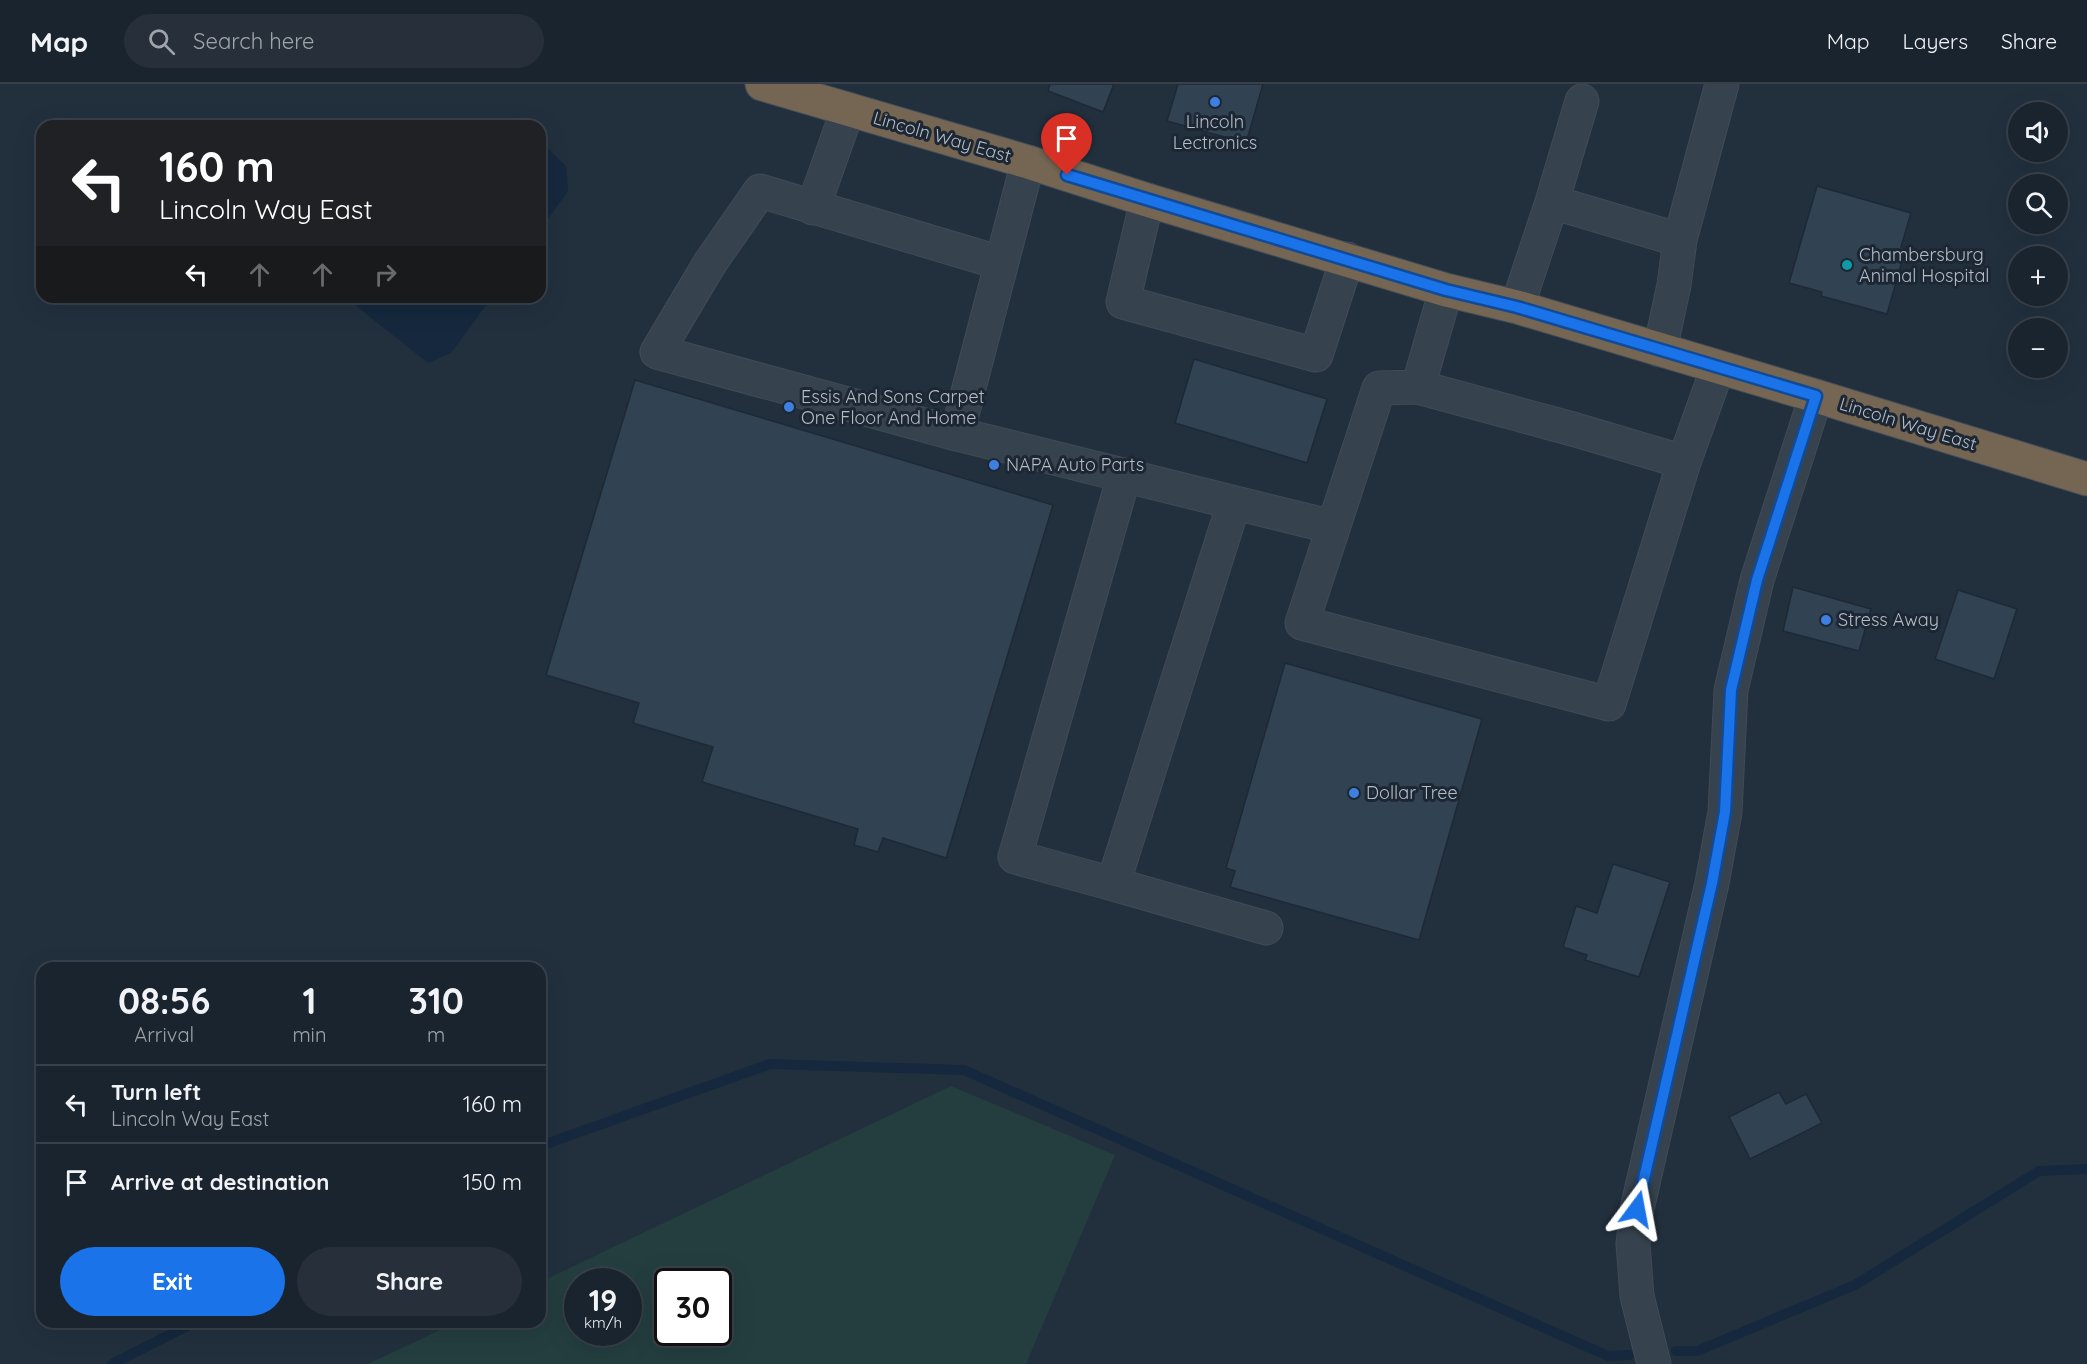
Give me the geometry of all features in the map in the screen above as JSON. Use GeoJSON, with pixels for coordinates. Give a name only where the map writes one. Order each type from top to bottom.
{"type":"FeatureCollection","features":[{"type":"Feature","properties":{"kind":"highway","name":"Lincoln Way East"},"geometry":{"type":"LineString","coordinates":[[762,84],[1028,162],[1446,290],[1517,307],[1816,396],[2087,479]]}},
{"type":"Feature","properties":{"kind":"street"},"geometry":{"type":"LineString","coordinates":[[1660,350],[1674,285],[1680,240],[1722,84]]}},
{"type":"Feature","properties":{"kind":"street"},"geometry":{"type":"LineString","coordinates":[[1517,307],[1582,101]]}},
{"type":"Feature","properties":{"kind":"street"},"geometry":{"type":"LineString","coordinates":[[813,208],[848,109]]}},
{"type":"Feature","properties":{"kind":"street"},"geometry":{"type":"LineString","coordinates":[[957,435],[1028,162]]}},
{"type":"Feature","properties":{"kind":"street"},"geometry":{"type":"LineString","coordinates":[[1001,263],[760,191],[710,263],[657,352],[957,435],[1333,527]]}},
{"type":"Feature","properties":{"kind":"street"},"geometry":{"type":"LineString","coordinates":[[1147,200],[1123,302],[1316,355],[1347,260]]}},
{"type":"Feature","properties":{"kind":"street"},"geometry":{"type":"LineString","coordinates":[[1552,202],[1680,240]]}},
{"type":"Feature","properties":{"kind":"street"},"geometry":{"type":"LineString","coordinates":[[1418,387],[1446,290]]}},
{"type":"Feature","properties":{"kind":"street"},"geometry":{"type":"LineString","coordinates":[[1684,462],[1418,387],[1379,387],[1302,623],[1609,704],[1684,462],[1718,367]]}},
{"type":"Feature","properties":{"kind":"street"},"geometry":{"type":"LineString","coordinates":[[1654,1364],[1637,1296],[1633,1244],[1637,1209],[1712,883],[1725,812],[1731,690],[1757,580],[1816,396]]}},
{"type":"Feature","properties":{"kind":"street"},"geometry":{"type":"LineString","coordinates":[[1124,476],[1015,857],[1266,928]]}},
{"type":"Feature","properties":{"kind":"street"},"geometry":{"type":"LineString","coordinates":[[1113,884],[1234,503]]}},
{"type":"Feature","properties":{"kind":"green space"},"geometry":{"type":"Polygon","coordinates":[[[951,1086],[1115,1155],[1026,1364],[368,1364],[444,1328],[546,1328],[546,1279],[564,1271],[564,1346],[642,1346],[642,1268],[569,1268],[951,1086]]]}},
{"type":"Feature","properties":{"kind":"water"},"geometry":{"type":"Polygon","coordinates":[[[546,147],[566,166],[568,191],[546,222],[546,147]]]}},
{"type":"Feature","properties":{"kind":"water"},"geometry":{"type":"Polygon","coordinates":[[[353,303],[488,303],[451,353],[428,363],[353,303]]]}},
{"type":"Feature","properties":{"kind":"building"},"geometry":{"type":"Polygon","coordinates":[[[1050,84],[1114,84],[1103,112],[1048,91],[1050,84]]]}},
{"type":"Feature","properties":{"kind":"building","name":"Lincoln Lectronics"},"geometry":{"type":"Polygon","coordinates":[[[1178,84],[1263,84],[1246,143],[1167,121],[1178,84]]]}},
{"type":"Feature","properties":{"kind":"building","name":"Chambersburg Animal Hospital"},"geometry":{"type":"Polygon","coordinates":[[[1817,186],[1911,213],[1901,247],[1906,247],[1887,314],[1821,296],[1822,292],[1789,283],[1817,186]]]}},
{"type":"Feature","properties":{"kind":"building"},"geometry":{"type":"Polygon","coordinates":[[[1194,359],[1327,399],[1307,463],[1175,423],[1194,359]]]}},
{"type":"Feature","properties":{"kind":"building"},"geometry":{"type":"Polygon","coordinates":[[[635,380],[1053,505],[946,858],[883,838],[878,852],[854,845],[858,829],[702,782],[713,747],[633,723],[639,703],[546,675],[635,380]]]}},
{"type":"Feature","properties":{"kind":"building","name":"Stress Away"},"geometry":{"type":"Polygon","coordinates":[[[1793,587],[1871,609],[1859,651],[1783,631],[1793,587]]]}},
{"type":"Feature","properties":{"kind":"building"},"geometry":{"type":"Polygon","coordinates":[[[1958,590],[2017,609],[1994,679],[1935,659],[1958,590]]]}},
{"type":"Feature","properties":{"kind":"building","name":"Dollar Tree"},"geometry":{"type":"Polygon","coordinates":[[[1285,663],[1482,719],[1419,940],[1230,887],[1235,871],[1226,868],[1285,663]]]}},
{"type":"Feature","properties":{"kind":"building"},"geometry":{"type":"Polygon","coordinates":[[[1613,864],[1670,882],[1639,977],[1585,960],[1587,955],[1563,947],[1576,906],[1597,913],[1613,864]]]}},
{"type":"Feature","properties":{"kind":"building"},"geometry":{"type":"Polygon","coordinates":[[[1779,1092],[1786,1104],[1806,1094],[1822,1123],[1750,1159],[1729,1117],[1779,1092]]]}},
{"type":"Feature","properties":{"kind":"waterway"},"geometry":{"type":"LineString","coordinates":[[546,1144],[770,1064],[964,1070],[1608,1356],[1629,1355]]}},
{"type":"Feature","properties":{"kind":"waterway"},"geometry":{"type":"LineString","coordinates":[[1676,1351],[1697,1351],[1855,1285],[2039,1171],[2087,1169]]}},
{"type":"Feature","properties":{"kind":"waterway"},"geometry":{"type":"LineString","coordinates":[[112,1364],[183,1328]]}},
{"type":"Feature","properties":{"kind":"place","name":"Lincoln Lectronics"},"geometry":{"type":"Point","coordinates":[1215,102]}},
{"type":"Feature","properties":{"kind":"place","name":"Chambersburg Animal Hospital"},"geometry":{"type":"Point","coordinates":[1847,265]}},
{"type":"Feature","properties":{"kind":"place","name":"Essis And Sons Carpet One Floor And Home"},"geometry":{"type":"Point","coordinates":[789,407]}},
{"type":"Feature","properties":{"kind":"place","name":"NAPA Auto Parts"},"geometry":{"type":"Point","coordinates":[994,465]}},
{"type":"Feature","properties":{"kind":"place","name":"Stress Away"},"geometry":{"type":"Point","coordinates":[1826,620]}},
{"type":"Feature","properties":{"kind":"place","name":"Dollar Tree"},"geometry":{"type":"Point","coordinates":[1354,793]}},
{"type":"Feature","properties":{"kind":"route"},"geometry":{"type":"LineString","coordinates":[[1067,175],[1446,290],[1517,307],[1816,396],[1757,580],[1731,690],[1725,812],[1712,883],[1637,1209]]}}]}
